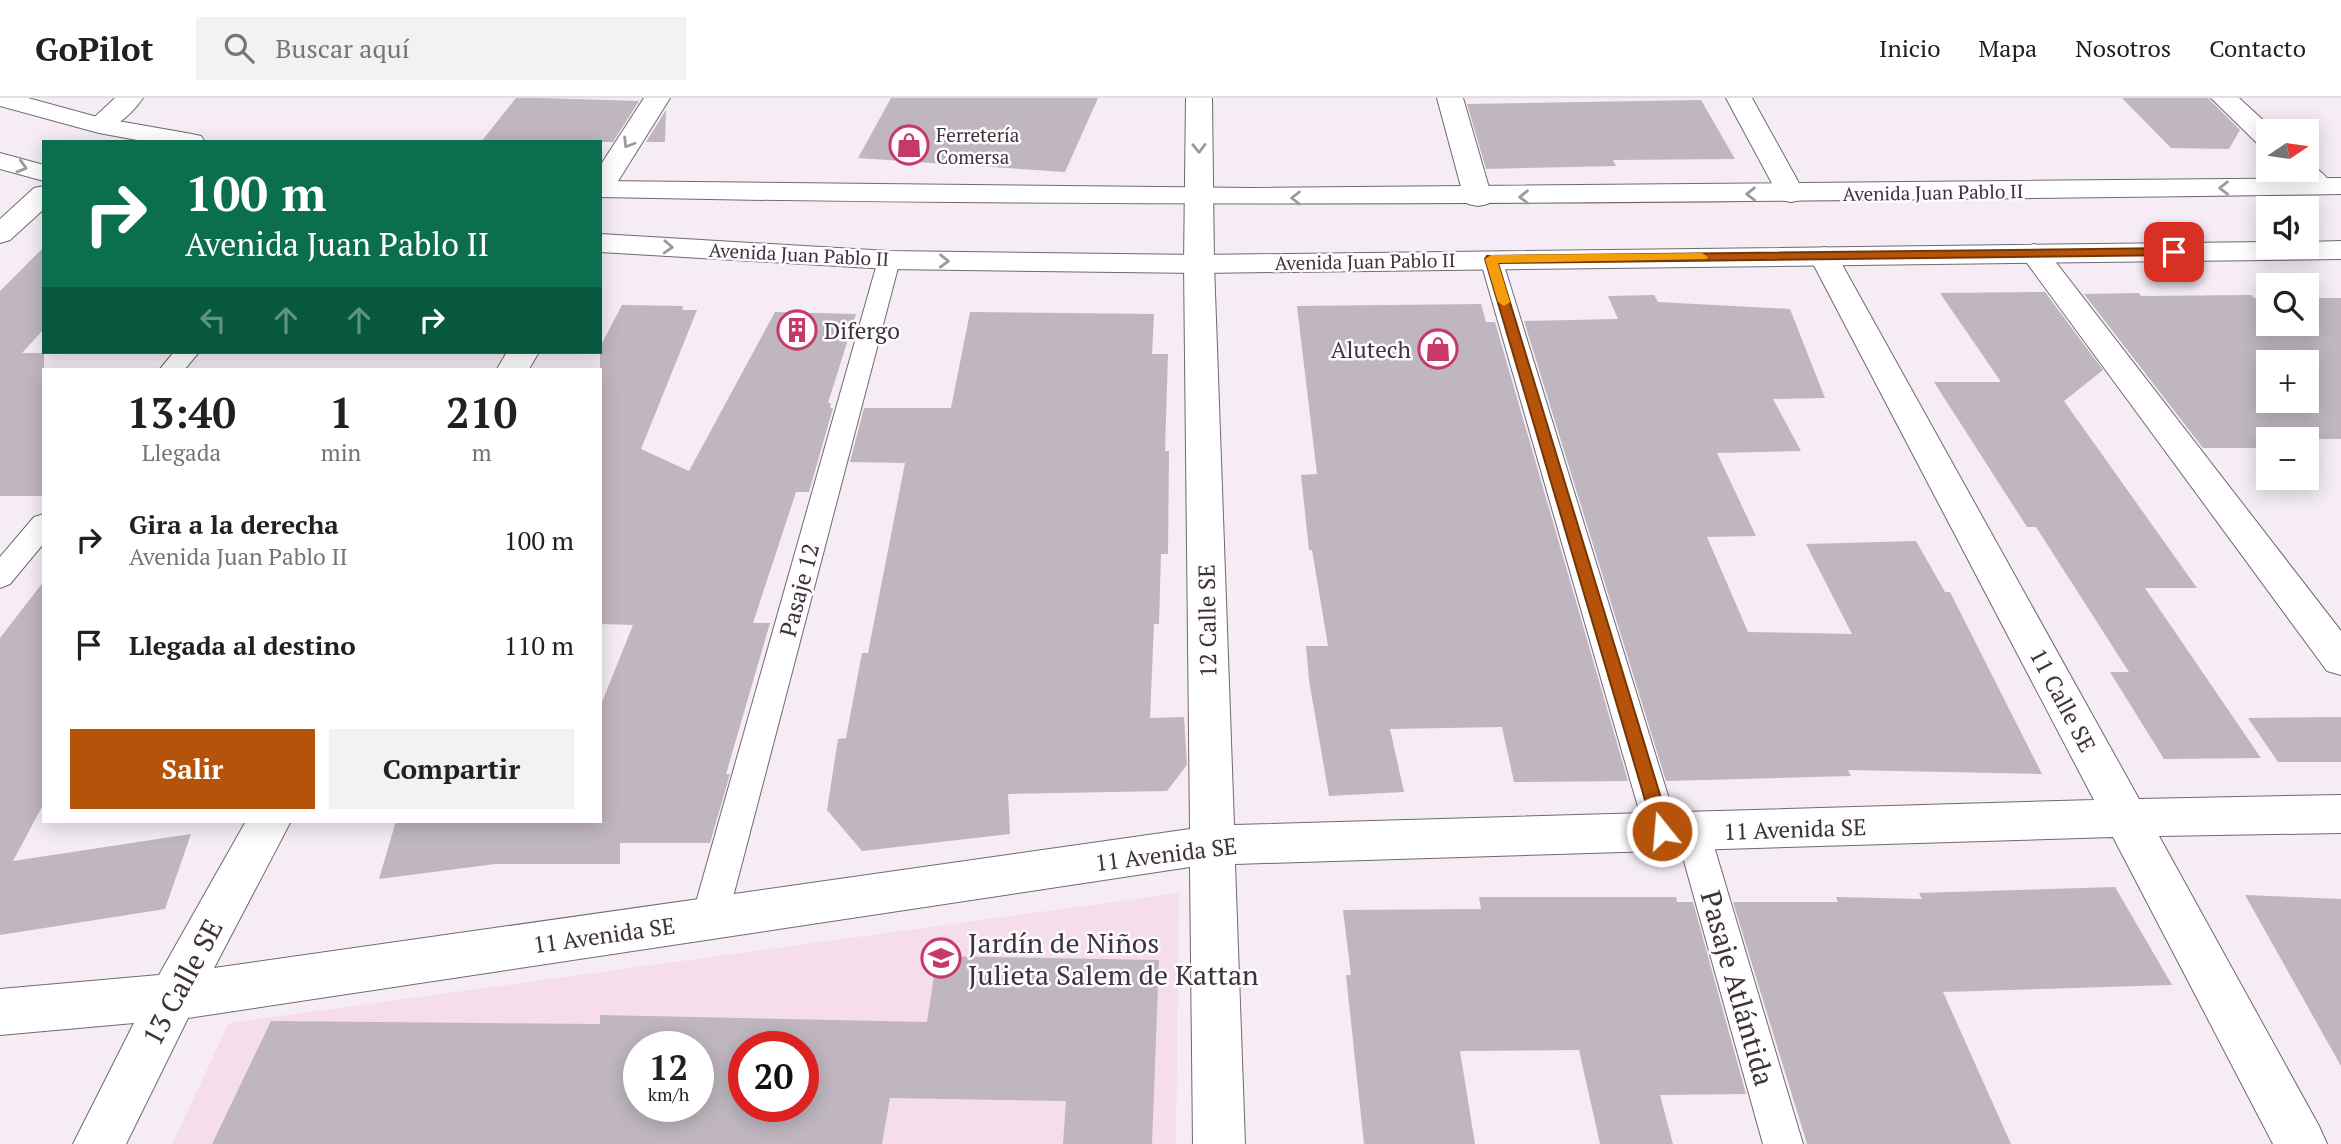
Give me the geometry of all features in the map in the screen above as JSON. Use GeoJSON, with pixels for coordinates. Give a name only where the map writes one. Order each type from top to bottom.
{"type":"FeatureCollection","features":[{"type":"Feature","properties":{"kind":"main road"},"geometry":{"type":"LineString","coordinates":[[0,98],[99,125],[181,140]]}},
{"type":"Feature","properties":{"kind":"main road"},"geometry":{"type":"LineString","coordinates":[[99,125],[130,98]]}},
{"type":"Feature","properties":{"kind":"main road"},"geometry":{"type":"LineString","coordinates":[[602,185],[657,98]]}},
{"type":"Feature","properties":{"kind":"main road","name":"12 Calle SE"},"geometry":{"type":"LineString","coordinates":[[1199,98],[1199,264],[1219,1144]]}},
{"type":"Feature","properties":{"kind":"main road"},"geometry":{"type":"LineString","coordinates":[[1450,98],[1478,198]]}},
{"type":"Feature","properties":{"kind":"main road"},"geometry":{"type":"LineString","coordinates":[[1739,98],[1791,194]]}},
{"type":"Feature","properties":{"kind":"main road"},"geometry":{"type":"LineString","coordinates":[[2224,98],[2256,128]]}},
{"type":"Feature","properties":{"kind":"main road"},"geometry":{"type":"LineString","coordinates":[[0,160],[42,172]]}},
{"type":"Feature","properties":{"kind":"main road","name":"Avenida Juan Pablo II"},"geometry":{"type":"LineString","coordinates":[[602,188],[885,196],[1478,198],[1791,194],[2321,181]]}},
{"type":"Feature","properties":{"kind":"main road"},"geometry":{"type":"LineString","coordinates":[[0,234],[42,196]]}},
{"type":"Feature","properties":{"kind":"main road","name":"Avenida Juan Pablo II"},"geometry":{"type":"LineString","coordinates":[[602,243],[889,260],[1199,264],[2341,250]]}},
{"type":"Feature","properties":{"kind":"main road"},"geometry":{"type":"LineString","coordinates":[[2035,254],[2341,660]]}},
{"type":"Feature","properties":{"kind":"main road","name":"11 Calle SE"},"geometry":{"type":"LineString","coordinates":[[1824,256],[2301,1144]]}},
{"type":"Feature","properties":{"kind":"main road","name":"11 Avenida SE"},"geometry":{"type":"LineString","coordinates":[[0,1012],[173,997],[1212,845],[2341,814]]}},
{"type":"Feature","properties":{"kind":"main road","name":"13 Calle SE"},"geometry":{"type":"LineString","coordinates":[[99,1144],[173,997],[268,823]]}},
{"type":"Feature","properties":{"kind":"lane","name":"Pasaje Atlántida"},"geometry":{"type":"LineString","coordinates":[[1491,259],[1783,1144]]}},
{"type":"Feature","properties":{"kind":"lane","name":"Pasaje 12"},"geometry":{"type":"LineString","coordinates":[[709,920],[889,260]]}},
{"type":"Feature","properties":{"kind":"lane"},"geometry":{"type":"LineString","coordinates":[[173,368],[185,354]]}},
{"type":"Feature","properties":{"kind":"lane"},"geometry":{"type":"LineString","coordinates":[[0,577],[42,526]]}},
{"type":"Feature","properties":{"kind":"shaded area","name":"Jardín de Niños Julieta Salem de Kattan"},"geometry":{"type":"Polygon","coordinates":[[[1179,893],[1176,1144],[172,1144],[229,1023],[1179,893]]]}},
{"type":"Feature","properties":{"kind":"building"},"geometry":{"type":"Polygon","coordinates":[[[516,98],[639,101],[613,142],[483,140],[516,98]]]}},
{"type":"Feature","properties":{"kind":"building"},"geometry":{"type":"Polygon","coordinates":[[[891,98],[1098,98],[1065,172],[858,158],[891,98]]]}},
{"type":"Feature","properties":{"kind":"building"},"geometry":{"type":"Polygon","coordinates":[[[2122,98],[2208,98],[2240,130],[2229,149],[2171,148],[2122,98]]]}},
{"type":"Feature","properties":{"kind":"building"},"geometry":{"type":"Polygon","coordinates":[[[1701,100],[1735,159],[1613,160],[1616,166],[1486,169],[1467,104],[1701,100]]]}},
{"type":"Feature","properties":{"kind":"building"},"geometry":{"type":"Polygon","coordinates":[[[666,110],[665,142],[646,142],[666,110]]]}},
{"type":"Feature","properties":{"kind":"building"},"geometry":{"type":"Polygon","coordinates":[[[42,249],[42,331],[22,353],[44,354],[42,496],[0,496],[0,291],[42,249]]]}},
{"type":"Feature","properties":{"kind":"building"},"geometry":{"type":"Polygon","coordinates":[[[2045,292],[2103,370],[2064,401],[2197,588],[2145,588],[2261,758],[2164,759],[2110,672],[2129,672],[2036,527],[2027,527],[1934,382],[2001,382],[1940,293],[2045,292]]]}},
{"type":"Feature","properties":{"kind":"building"},"geometry":{"type":"Polygon","coordinates":[[[2084,294],[2251,295],[2256,298],[2256,336],[2319,336],[2319,298],[2341,298],[2341,439],[2319,439],[2319,427],[2256,427],[2256,448],[2203,448],[2084,294]]]}},
{"type":"Feature","properties":{"kind":"building"},"geometry":{"type":"Polygon","coordinates":[[[1654,295],[1658,302],[1790,309],[1825,398],[1773,399],[1801,451],[1717,453],[1756,536],[1707,537],[1748,632],[1852,634],[1806,544],[1916,541],[1945,592],[1950,592],[2042,774],[1848,770],[1851,776],[1666,781],[1524,321],[1618,319],[1608,296],[1654,295]]]}},
{"type":"Feature","properties":{"kind":"building"},"geometry":{"type":"Polygon","coordinates":[[[1481,304],[1486,322],[1495,322],[1628,781],[1514,782],[1502,727],[1390,729],[1404,792],[1329,796],[1309,680],[1306,646],[1328,646],[1312,550],[1309,550],[1301,475],[1317,474],[1297,306],[1481,304]]]}},
{"type":"Feature","properties":{"kind":"building"},"geometry":{"type":"Polygon","coordinates":[[[622,305],[683,306],[682,310],[697,310],[641,449],[689,471],[775,312],[856,314],[828,403],[831,403],[830,408],[833,408],[809,492],[796,492],[753,623],[770,623],[726,774],[730,774],[710,843],[620,843],[620,864],[495,864],[379,879],[395,823],[602,823],[602,702],[633,625],[602,624],[602,343],[622,305]]]}},
{"type":"Feature","properties":{"kind":"building"},"geometry":{"type":"Polygon","coordinates":[[[970,312],[1154,314],[1152,354],[1168,354],[1165,451],[1169,451],[1168,554],[1161,554],[1159,624],[1154,624],[1150,718],[1184,717],[1187,765],[1167,791],[1008,794],[1010,834],[862,851],[827,810],[838,739],[846,738],[862,653],[868,653],[905,463],[850,462],[864,408],[951,408],[970,312]]]}},
{"type":"Feature","properties":{"kind":"building"},"geometry":{"type":"Polygon","coordinates":[[[42,584],[42,807],[13,861],[191,834],[165,909],[0,935],[0,638],[42,584]]]}},
{"type":"Feature","properties":{"kind":"building"},"geometry":{"type":"Polygon","coordinates":[[[2341,717],[2341,762],[2278,762],[2248,718],[2341,717]]]}},
{"type":"Feature","properties":{"kind":"building"},"geometry":{"type":"Polygon","coordinates":[[[2115,887],[2172,985],[1943,992],[2011,1144],[1807,1144],[1733,902],[1838,902],[1836,897],[1922,899],[1919,893],[2115,887]]]}},
{"type":"Feature","properties":{"kind":"building"},"geometry":{"type":"Polygon","coordinates":[[[2245,895],[2341,899],[2341,1066],[2245,895]]]}},
{"type":"Feature","properties":{"kind":"building"},"geometry":{"type":"Polygon","coordinates":[[[1479,897],[1676,897],[1677,902],[1693,902],[1746,1094],[1660,1095],[1673,1144],[1600,1144],[1579,1050],[1460,1051],[1475,1144],[1364,1144],[1346,975],[1351,975],[1343,910],[1481,909],[1479,897]]]}},
{"type":"Feature","properties":{"kind":"building"},"geometry":{"type":"Polygon","coordinates":[[[937,956],[1159,960],[1152,1144],[1063,1144],[1066,1101],[890,1098],[882,1144],[212,1144],[271,1021],[600,1024],[600,1015],[927,1022],[937,956]]]}},
{"type":"Feature","properties":{"kind":"slow traffic"},"geometry":{"type":"LineString","coordinates":[[1504,302],[1491,259],[1702,257]]}},
{"type":"Feature","properties":{"kind":"place","name":"Ferretería Comersa"},"geometry":{"type":"Point","coordinates":[909,145]}},
{"type":"Feature","properties":{"kind":"place","name":"Difergo"},"geometry":{"type":"Point","coordinates":[797,330]}},
{"type":"Feature","properties":{"kind":"place","name":"Alutech"},"geometry":{"type":"Point","coordinates":[1438,349]}},
{"type":"Feature","properties":{"kind":"place","name":"Jardín de Niños Julieta Salem de Kattan"},"geometry":{"type":"Point","coordinates":[941,958]}},
{"type":"Feature","properties":{"kind":"route"},"geometry":{"type":"LineString","coordinates":[[1662,831],[1491,259],[2174,252]]}}]}
